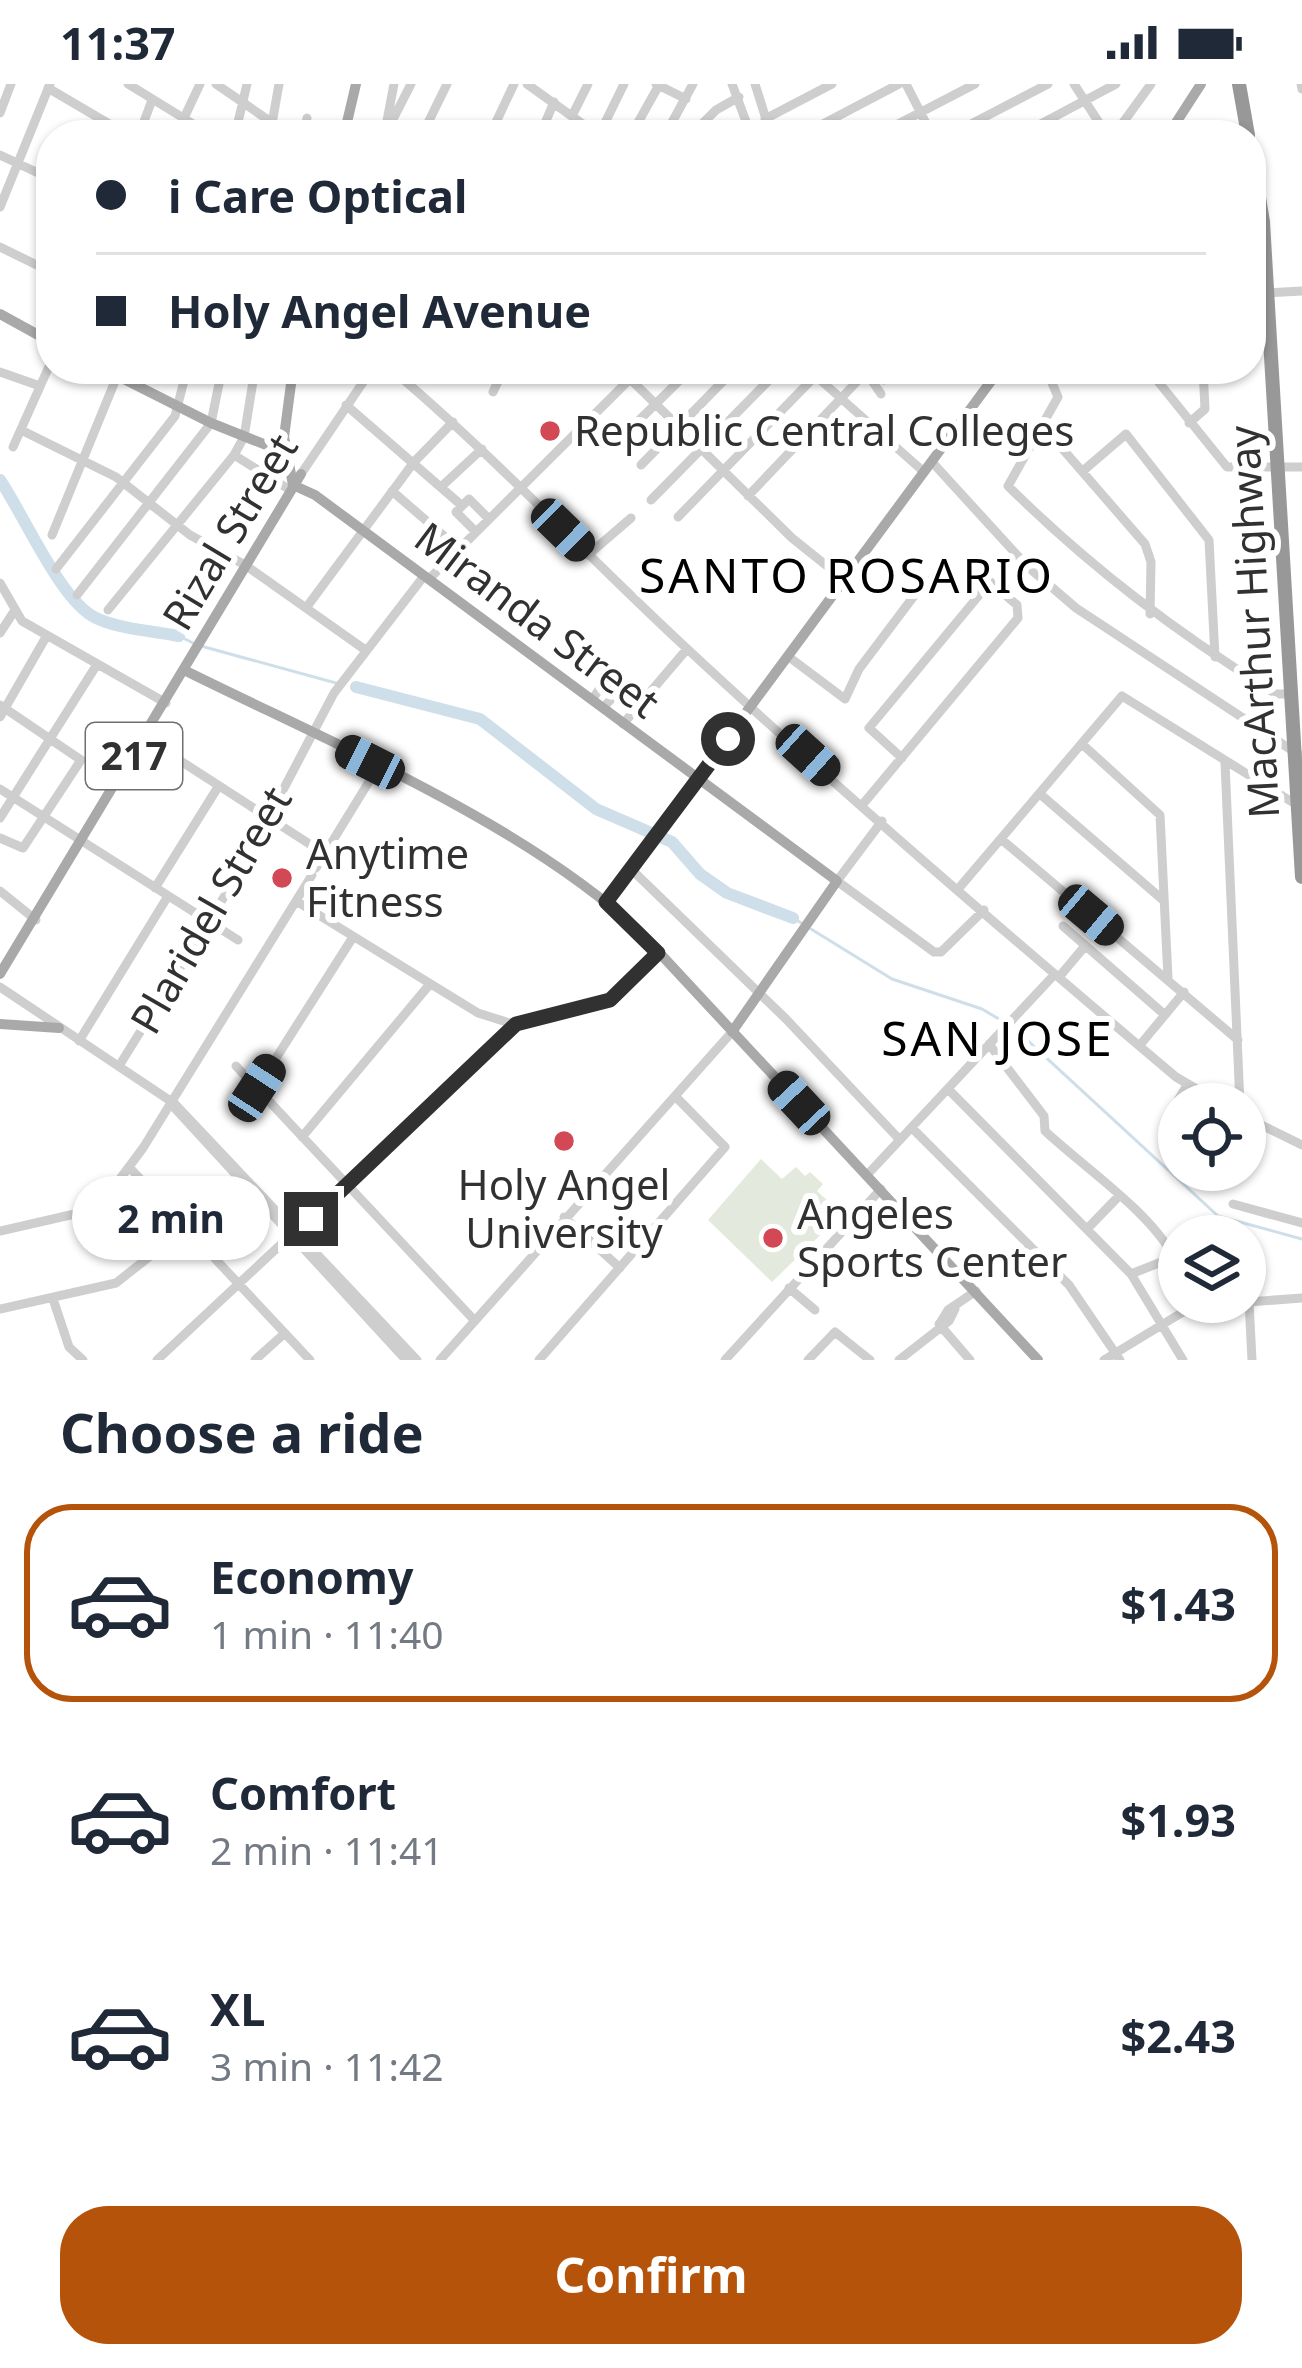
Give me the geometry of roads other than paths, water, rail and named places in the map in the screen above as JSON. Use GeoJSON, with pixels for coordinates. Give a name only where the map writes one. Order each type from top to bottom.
{"type":"FeatureCollection","features":[{"type":"Feature","properties":{"kind":"highway"},"geometry":{"type":"LineString","coordinates":[[1227,84],[1244,120]]}},
{"type":"Feature","properties":{"kind":"highway"},"geometry":{"type":"LineString","coordinates":[[1239,84],[1239,104]]}},
{"type":"Feature","properties":{"kind":"highway","name":"MacArthur Highway"},"geometry":{"type":"LineString","coordinates":[[1266,340],[1294,617],[1291,694],[1302,878]]}},
{"type":"Feature","properties":{"kind":"main road"},"geometry":{"type":"LineString","coordinates":[[348,120],[356,84]]}},
{"type":"Feature","properties":{"kind":"main road"},"geometry":{"type":"LineString","coordinates":[[1178,120],[1199,90],[1212,84]]}},
{"type":"Feature","properties":{"kind":"main road"},"geometry":{"type":"LineString","coordinates":[[0,314],[36,334]]}},
{"type":"Feature","properties":{"kind":"main road"},"geometry":{"type":"LineString","coordinates":[[140,384],[211,423],[287,450]]}},
{"type":"Feature","properties":{"kind":"main road"},"geometry":{"type":"LineString","coordinates":[[291,384],[287,450],[295,483]]}},
{"type":"Feature","properties":{"kind":"main road"},"geometry":{"type":"LineString","coordinates":[[606,902],[989,384]]}},
{"type":"Feature","properties":{"kind":"main road","name":"Miranda Street"},"geometry":{"type":"LineString","coordinates":[[295,483],[838,881]]}},
{"type":"Feature","properties":{"kind":"main road","name":"Rizal Street"},"geometry":{"type":"LineString","coordinates":[[189,664],[295,483]]}},
{"type":"Feature","properties":{"kind":"main road","name":"217"},"geometry":{"type":"LineString","coordinates":[[0,974],[189,664],[563,870],[606,902],[1038,1360]]}},
{"type":"Feature","properties":{"kind":"main road"},"geometry":{"type":"LineString","coordinates":[[732,1032],[838,881]]}},
{"type":"Feature","properties":{"kind":"main road"},"geometry":{"type":"LineString","coordinates":[[0,1024],[58,1028]]}},
{"type":"Feature","properties":{"kind":"street"},"geometry":{"type":"LineString","coordinates":[[128,84],[187,120]]}},
{"type":"Feature","properties":{"kind":"street"},"geometry":{"type":"LineString","coordinates":[[184,118],[200,84]]}},
{"type":"Feature","properties":{"kind":"street"},"geometry":{"type":"LineString","coordinates":[[216,84],[261,120]]}},
{"type":"Feature","properties":{"kind":"street"},"geometry":{"type":"LineString","coordinates":[[239,120],[247,84]]}},
{"type":"Feature","properties":{"kind":"street"},"geometry":{"type":"LineString","coordinates":[[273,120],[279,84]]}},
{"type":"Feature","properties":{"kind":"street"},"geometry":{"type":"LineString","coordinates":[[387,120],[394,84]]}},
{"type":"Feature","properties":{"kind":"street"},"geometry":{"type":"LineString","coordinates":[[392,120],[411,84]]}},
{"type":"Feature","properties":{"kind":"street"},"geometry":{"type":"LineString","coordinates":[[429,120],[447,84]]}},
{"type":"Feature","properties":{"kind":"street"},"geometry":{"type":"LineString","coordinates":[[497,120],[514,84]]}},
{"type":"Feature","properties":{"kind":"street"},"geometry":{"type":"LineString","coordinates":[[527,84],[578,120]]}},
{"type":"Feature","properties":{"kind":"street"},"geometry":{"type":"LineString","coordinates":[[575,118],[588,84]]}},
{"type":"Feature","properties":{"kind":"street"},"geometry":{"type":"LineString","coordinates":[[606,120],[624,84]]}},
{"type":"Feature","properties":{"kind":"street"},"geometry":{"type":"LineString","coordinates":[[673,120],[693,84]]}},
{"type":"Feature","properties":{"kind":"street"},"geometry":{"type":"LineString","coordinates":[[732,84],[744,120]]}},
{"type":"Feature","properties":{"kind":"street"},"geometry":{"type":"LineString","coordinates":[[757,85],[765,119],[832,84]]}},
{"type":"Feature","properties":{"kind":"street"},"geometry":{"type":"LineString","coordinates":[[832,120],[903,84],[925,120]]}},
{"type":"Feature","properties":{"kind":"street"},"geometry":{"type":"LineString","coordinates":[[906,120],[975,84]]}},
{"type":"Feature","properties":{"kind":"street"},"geometry":{"type":"LineString","coordinates":[[979,120],[1048,84]]}},
{"type":"Feature","properties":{"kind":"street"},"geometry":{"type":"LineString","coordinates":[[1074,84],[1099,120]]}},
{"type":"Feature","properties":{"kind":"street"},"geometry":{"type":"LineString","coordinates":[[1049,120],[1116,84]]}},
{"type":"Feature","properties":{"kind":"street"},"geometry":{"type":"LineString","coordinates":[[1123,120],[1151,84]]}},
{"type":"Feature","properties":{"kind":"street"},"geometry":{"type":"LineString","coordinates":[[1186,84],[1199,90]]}},
{"type":"Feature","properties":{"kind":"street"},"geometry":{"type":"LineString","coordinates":[[640,120],[657,85],[686,99]]}},
{"type":"Feature","properties":{"kind":"street"},"geometry":{"type":"LineString","coordinates":[[0,207],[49,86],[104,120]]}},
{"type":"Feature","properties":{"kind":"street"},"geometry":{"type":"LineString","coordinates":[[0,112],[6,87]]}},
{"type":"Feature","properties":{"kind":"street"},"geometry":{"type":"LineString","coordinates":[[706,120],[739,98]]}},
{"type":"Feature","properties":{"kind":"street"},"geometry":{"type":"LineString","coordinates":[[145,120],[152,100]]}},
{"type":"Feature","properties":{"kind":"street"},"geometry":{"type":"LineString","coordinates":[[546,120],[554,102]]}},
{"type":"Feature","properties":{"kind":"street"},"geometry":{"type":"LineString","coordinates":[[0,155],[36,172]]}},
{"type":"Feature","properties":{"kind":"street"},"geometry":{"type":"LineString","coordinates":[[0,247],[36,265]]}},
{"type":"Feature","properties":{"kind":"street"},"geometry":{"type":"LineString","coordinates":[[1266,297],[1302,291]]}},
{"type":"Feature","properties":{"kind":"street"},"geometry":{"type":"LineString","coordinates":[[0,372],[40,386],[13,447]]}},
{"type":"Feature","properties":{"kind":"street"},"geometry":{"type":"LineString","coordinates":[[52,535],[114,384]]}},
{"type":"Feature","properties":{"kind":"street"},"geometry":{"type":"LineString","coordinates":[[56,569],[179,406],[184,384]]}},
{"type":"Feature","properties":{"kind":"street"},"geometry":{"type":"LineString","coordinates":[[77,595],[152,505],[211,423],[219,384]]}},
{"type":"Feature","properties":{"kind":"street"},"geometry":{"type":"LineString","coordinates":[[108,610],[234,455],[244,437],[253,384]]}},
{"type":"Feature","properties":{"kind":"street","name":"Rizal Street"},"geometry":{"type":"LineString","coordinates":[[295,483],[361,384]]}},
{"type":"Feature","properties":{"kind":"street"},"geometry":{"type":"LineString","coordinates":[[409,384],[687,649],[1185,1083]]}},
{"type":"Feature","properties":{"kind":"street"},"geometry":{"type":"LineString","coordinates":[[493,392],[497,384]]}},
{"type":"Feature","properties":{"kind":"street","name":"Plaridel Street"},"geometry":{"type":"LineString","coordinates":[[119,1066],[209,922],[334,693],[364,649],[426,578],[625,384]]}},
{"type":"Feature","properties":{"kind":"street"},"geometry":{"type":"LineString","coordinates":[[635,384],[748,496],[847,582]]}},
{"type":"Feature","properties":{"kind":"street"},"geometry":{"type":"LineString","coordinates":[[612,447],[676,384]]}},
{"type":"Feature","properties":{"kind":"street"},"geometry":{"type":"LineString","coordinates":[[641,465],[721,384]]}},
{"type":"Feature","properties":{"kind":"street"},"geometry":{"type":"LineString","coordinates":[[651,500],[765,384]]}},
{"type":"Feature","properties":{"kind":"street"},"geometry":{"type":"LineString","coordinates":[[678,517],[804,384]]}},
{"type":"Feature","properties":{"kind":"street"},"geometry":{"type":"LineString","coordinates":[[825,384],[838,399],[928,467],[1076,608],[1298,755]]}},
{"type":"Feature","properties":{"kind":"street"},"geometry":{"type":"LineString","coordinates":[[748,496],[854,384]]}},
{"type":"Feature","properties":{"kind":"street"},"geometry":{"type":"LineString","coordinates":[[876,384],[881,394]]}},
{"type":"Feature","properties":{"kind":"street"},"geometry":{"type":"LineString","coordinates":[[1053,384],[1059,396],[1007,484],[1073,551],[1150,614],[1276,694],[1291,694]]}},
{"type":"Feature","properties":{"kind":"street"},"geometry":{"type":"LineString","coordinates":[[1159,384],[1227,467],[1302,467]]}},
{"type":"Feature","properties":{"kind":"street"},"geometry":{"type":"LineString","coordinates":[[1189,423],[1205,409],[1204,384]]}},
{"type":"Feature","properties":{"kind":"street"},"geometry":{"type":"LineString","coordinates":[[346,405],[460,504]]}},
{"type":"Feature","properties":{"kind":"street"},"geometry":{"type":"LineString","coordinates":[[306,608],[414,462],[453,422]]}},
{"type":"Feature","properties":{"kind":"street"},"geometry":{"type":"LineString","coordinates":[[1041,424],[1084,470],[1150,556],[1150,614]]}},
{"type":"Feature","properties":{"kind":"street"},"geometry":{"type":"LineString","coordinates":[[23,431],[124,484],[177,525],[245,565],[364,649]]}},
{"type":"Feature","properties":{"kind":"street"},"geometry":{"type":"LineString","coordinates":[[1084,470],[1122,435],[1129,436],[1209,540],[1216,657]]}},
{"type":"Feature","properties":{"kind":"street"},"geometry":{"type":"LineString","coordinates":[[442,486],[482,449]]}},
{"type":"Feature","properties":{"kind":"street"},"geometry":{"type":"LineString","coordinates":[[234,455],[295,483]]}},
{"type":"Feature","properties":{"kind":"street"},"geometry":{"type":"LineString","coordinates":[[392,491],[459,549]]}},
{"type":"Feature","properties":{"kind":"street"},"geometry":{"type":"LineString","coordinates":[[476,532],[456,512],[460,504],[470,499],[489,519]]}},
{"type":"Feature","properties":{"kind":"street"},"geometry":{"type":"LineString","coordinates":[[588,555],[631,518]]}},
{"type":"Feature","properties":{"kind":"street"},"geometry":{"type":"LineString","coordinates":[[863,804],[1018,618],[1019,608],[973,567]]}},
{"type":"Feature","properties":{"kind":"street"},"geometry":{"type":"LineString","coordinates":[[789,657],[844,700],[860,669],[926,580]]}},
{"type":"Feature","properties":{"kind":"street"},"geometry":{"type":"LineString","coordinates":[[902,758],[869,728],[990,581]]}},
{"type":"Feature","properties":{"kind":"street"},"geometry":{"type":"LineString","coordinates":[[0,583],[13,614],[166,704]]}},
{"type":"Feature","properties":{"kind":"street"},"geometry":{"type":"LineString","coordinates":[[0,633],[13,614]]}},
{"type":"Feature","properties":{"kind":"street"},"geometry":{"type":"LineString","coordinates":[[0,838],[22,848],[80,764],[78,754],[2,710],[46,637]]}},
{"type":"Feature","properties":{"kind":"street"},"geometry":{"type":"LineString","coordinates":[[623,724],[687,649]]}},
{"type":"Feature","properties":{"kind":"street"},"geometry":{"type":"LineString","coordinates":[[0,818],[96,666]]}},
{"type":"Feature","properties":{"kind":"street"},"geometry":{"type":"LineString","coordinates":[[592,700],[612,670]]}},
{"type":"Feature","properties":{"kind":"street"},"geometry":{"type":"LineString","coordinates":[[603,708],[623,686]]}},
{"type":"Feature","properties":{"kind":"street"},"geometry":{"type":"LineString","coordinates":[[959,888],[1122,696],[1298,806]]}},
{"type":"Feature","properties":{"kind":"street"},"geometry":{"type":"LineString","coordinates":[[145,738],[325,854]]}},
{"type":"Feature","properties":{"kind":"street"},"geometry":{"type":"LineString","coordinates":[[1082,744],[1160,815],[1168,978]]}},
{"type":"Feature","properties":{"kind":"street"},"geometry":{"type":"LineString","coordinates":[[1225,763],[1239,1083]]}},
{"type":"Feature","properties":{"kind":"street"},"geometry":{"type":"LineString","coordinates":[[0,1232],[79,1214],[108,1195],[130,1168],[378,767]]}},
{"type":"Feature","properties":{"kind":"street"},"geometry":{"type":"LineString","coordinates":[[155,888],[218,787]]}},
{"type":"Feature","properties":{"kind":"street"},"geometry":{"type":"LineString","coordinates":[[0,789],[262,955]]}},
{"type":"Feature","properties":{"kind":"street"},"geometry":{"type":"LineString","coordinates":[[1040,794],[1164,902]]}},
{"type":"Feature","properties":{"kind":"street"},"geometry":{"type":"LineString","coordinates":[[882,821],[838,881],[938,953],[984,910]]}},
{"type":"Feature","properties":{"kind":"street"},"geometry":{"type":"LineString","coordinates":[[1001,839],[1238,1040]]}},
{"type":"Feature","properties":{"kind":"street"},"geometry":{"type":"LineString","coordinates":[[631,868],[900,1140]]}},
{"type":"Feature","properties":{"kind":"street"},"geometry":{"type":"LineString","coordinates":[[0,891],[36,920]]}},
{"type":"Feature","properties":{"kind":"street"},"geometry":{"type":"LineString","coordinates":[[80,1042],[168,896]]}},
{"type":"Feature","properties":{"kind":"street"},"geometry":{"type":"LineString","coordinates":[[296,901],[494,1020],[516,1024],[610,1000],[658,953]]}},
{"type":"Feature","properties":{"kind":"street"},"geometry":{"type":"LineString","coordinates":[[1063,926],[1165,1015]]}},
{"type":"Feature","properties":{"kind":"street"},"geometry":{"type":"LineString","coordinates":[[257,1088],[353,937]]}},
{"type":"Feature","properties":{"kind":"street"},"geometry":{"type":"LineString","coordinates":[[867,1174],[1085,946]]}},
{"type":"Feature","properties":{"kind":"street"},"geometry":{"type":"LineString","coordinates":[[302,1138],[430,984]]}},
{"type":"Feature","properties":{"kind":"street"},"geometry":{"type":"LineString","coordinates":[[0,987],[170,1103],[406,1360]]}},
{"type":"Feature","properties":{"kind":"street"},"geometry":{"type":"LineString","coordinates":[[1140,1045],[1184,992]]}},
{"type":"Feature","properties":{"kind":"street"},"geometry":{"type":"LineString","coordinates":[[492,1049],[494,1020]]}},
{"type":"Feature","properties":{"kind":"street"},"geometry":{"type":"LineString","coordinates":[[157,1360],[516,1024]]}},
{"type":"Feature","properties":{"kind":"street"},"geometry":{"type":"LineString","coordinates":[[440,1360],[732,1032]]}},
{"type":"Feature","properties":{"kind":"street"},"geometry":{"type":"LineString","coordinates":[[989,1044],[1044,1116],[1045,1132],[1157,1228],[1174,1257],[1131,1274]]}},
{"type":"Feature","properties":{"kind":"street"},"geometry":{"type":"LineString","coordinates":[[236,1066],[475,1321]]}},
{"type":"Feature","properties":{"kind":"street"},"geometry":{"type":"LineString","coordinates":[[948,1089],[1131,1274],[1158,1315]]}},
{"type":"Feature","properties":{"kind":"street"},"geometry":{"type":"LineString","coordinates":[[538,1360],[725,1148],[677,1098]]}},
{"type":"Feature","properties":{"kind":"street"},"geometry":{"type":"LineString","coordinates":[[1266,1127],[1302,1145]]}},
{"type":"Feature","properties":{"kind":"street"},"geometry":{"type":"LineString","coordinates":[[913,1128],[1069,1285],[1113,1358],[1159,1323]]}},
{"type":"Feature","properties":{"kind":"street"},"geometry":{"type":"LineString","coordinates":[[130,1168],[310,1360]]}},
{"type":"Feature","properties":{"kind":"street"},"geometry":{"type":"LineString","coordinates":[[725,1360],[881,1189]]}},
{"type":"Feature","properties":{"kind":"street"},"geometry":{"type":"LineString","coordinates":[[1087,1229],[1117,1198]]}},
{"type":"Feature","properties":{"kind":"street"},"geometry":{"type":"LineString","coordinates":[[1233,1204],[1302,1222]]}},
{"type":"Feature","properties":{"kind":"street"},"geometry":{"type":"LineString","coordinates":[[564,1217],[620,1268]]}},
{"type":"Feature","properties":{"kind":"street"},"geometry":{"type":"LineString","coordinates":[[0,1309],[121,1280],[187,1227]]}},
{"type":"Feature","properties":{"kind":"street"},"geometry":{"type":"LineString","coordinates":[[789,1288],[814,1310]]}},
{"type":"Feature","properties":{"kind":"street"},"geometry":{"type":"LineString","coordinates":[[899,1360],[940,1324],[950,1321],[955,1309],[976,1291]]}},
{"type":"Feature","properties":{"kind":"street"},"geometry":{"type":"LineString","coordinates":[[1266,1301],[1302,1298]]}},
{"type":"Feature","properties":{"kind":"street"},"geometry":{"type":"LineString","coordinates":[[53,1299],[70,1348],[83,1360]]}},
{"type":"Feature","properties":{"kind":"street"},"geometry":{"type":"LineString","coordinates":[[358,1304],[417,1360]]}},
{"type":"Feature","properties":{"kind":"street"},"geometry":{"type":"LineString","coordinates":[[1163,1323],[1184,1360]]}},
{"type":"Feature","properties":{"kind":"street"},"geometry":{"type":"LineString","coordinates":[[1248,1323],[1252,1360]]}},
{"type":"Feature","properties":{"kind":"street"},"geometry":{"type":"LineString","coordinates":[[940,1324],[970,1360]]}},
{"type":"Feature","properties":{"kind":"street"},"geometry":{"type":"LineString","coordinates":[[255,1360],[285,1333]]}},
{"type":"Feature","properties":{"kind":"street"},"geometry":{"type":"LineString","coordinates":[[808,1360],[831,1333],[839,1333],[870,1360]]}},
{"type":"Feature","properties":{"kind":"waterway"},"geometry":{"type":"LineString","coordinates":[[0,480],[57,577],[83,609],[115,625],[179,636]]}},
{"type":"Feature","properties":{"kind":"waterway"},"geometry":{"type":"LineString","coordinates":[[179,636],[193,643]]}},
{"type":"Feature","properties":{"kind":"waterway"},"geometry":{"type":"LineString","coordinates":[[201,646],[336,683]]}},
{"type":"Feature","properties":{"kind":"waterway"},"geometry":{"type":"LineString","coordinates":[[356,687],[480,719],[596,809],[672,842],[700,874],[727,893],[793,918]]}},
{"type":"Feature","properties":{"kind":"waterway"},"geometry":{"type":"LineString","coordinates":[[793,918],[803,924]]}},
{"type":"Feature","properties":{"kind":"waterway"},"geometry":{"type":"LineString","coordinates":[[811,929],[892,979],[982,1009],[1014,1028],[1218,1216],[1302,1239]]}},
{"type":"Feature","properties":{"kind":"place","name":"Republic Central Colleges"},"geometry":{"type":"Point","coordinates":[550,431]}},
{"type":"Feature","properties":{"kind":"place","name":"Anytime Fitness"},"geometry":{"type":"Point","coordinates":[282,878]}},
{"type":"Feature","properties":{"kind":"place","name":"Holy Angel University"},"geometry":{"type":"Point","coordinates":[564,1141]}},
{"type":"Feature","properties":{"kind":"place","name":"Angeles Sports Center"},"geometry":{"type":"Point","coordinates":[773,1238]}},
{"type":"Feature","properties":{"kind":"district","name":"SANTO ROSARIO"},"geometry":{"type":"Point","coordinates":[847,576]}},
{"type":"Feature","properties":{"kind":"district","name":"SAN JOSE"},"geometry":{"type":"Point","coordinates":[998,1039]}}]}
